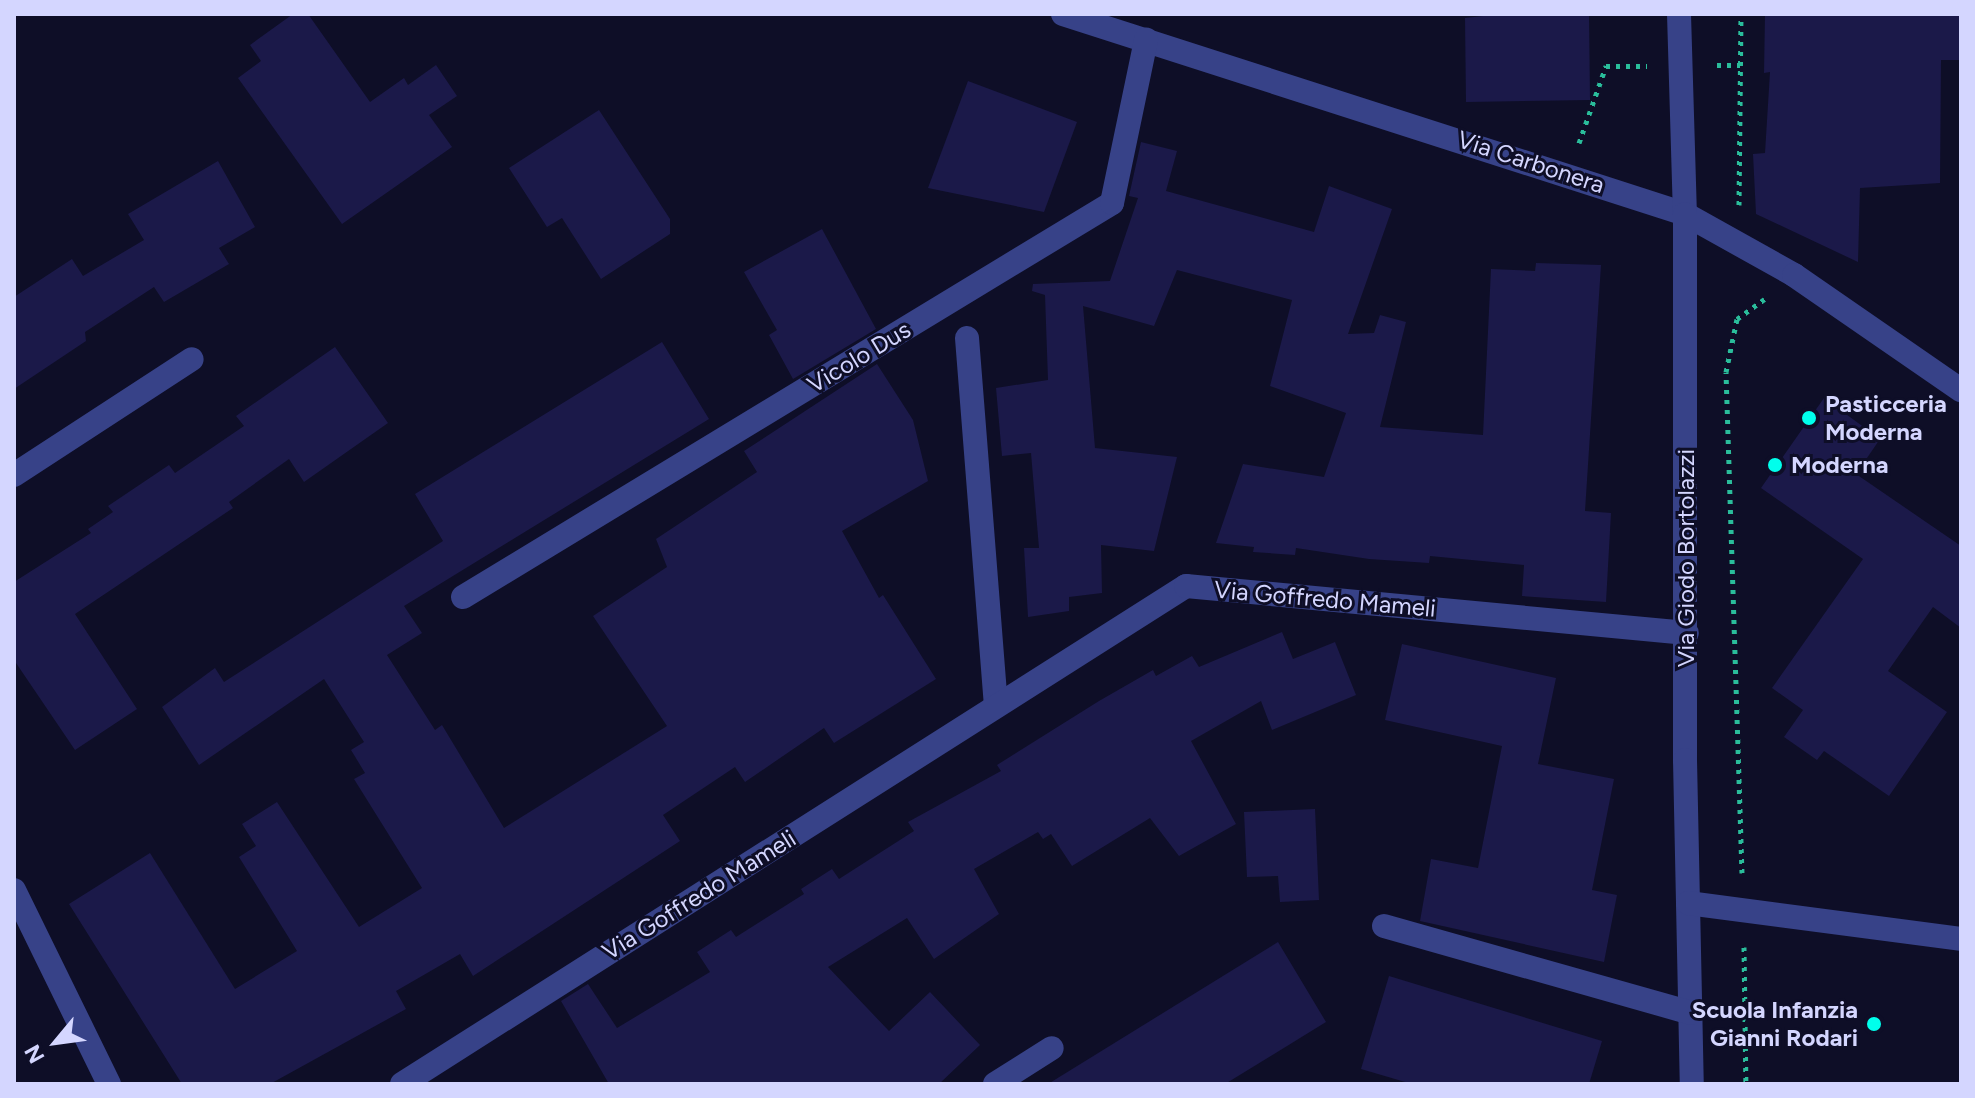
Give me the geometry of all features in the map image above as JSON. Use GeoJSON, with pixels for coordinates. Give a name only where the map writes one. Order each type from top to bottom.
{"type":"FeatureCollection","features":[{"type":"Feature","properties":{"kind":"street","name":"Via Carbonera"},"geometry":{"type":"LineString","coordinates":[[1063,14],[1572,174],[1685,214],[1794,275],[1961,390]]}},
{"type":"Feature","properties":{"kind":"street","name":"Via Giodo Bortolazzi"},"geometry":{"type":"LineString","coordinates":[[1679,14],[1685,214],[1688,903],[1692,1084]]}},
{"type":"Feature","properties":{"kind":"street","name":"Vicolo Dus"},"geometry":{"type":"LineString","coordinates":[[463,597],[1112,203],[1146,40]]}},
{"type":"Feature","properties":{"kind":"street"},"geometry":{"type":"LineString","coordinates":[[967,338],[996,706]]}},
{"type":"Feature","properties":{"kind":"street"},"geometry":{"type":"LineString","coordinates":[[14,475],[192,359]]}},
{"type":"Feature","properties":{"kind":"street","name":"Via Goffredo Mameli"},"geometry":{"type":"LineString","coordinates":[[402,1084],[1186,586],[1687,633]]}},
{"type":"Feature","properties":{"kind":"street"},"geometry":{"type":"LineString","coordinates":[[14,890],[109,1084]]}},
{"type":"Feature","properties":{"kind":"street"},"geometry":{"type":"LineString","coordinates":[[1688,903],[1961,939]]}},
{"type":"Feature","properties":{"kind":"street"},"geometry":{"type":"LineString","coordinates":[[1384,926],[1691,1013]]}},
{"type":"Feature","properties":{"kind":"street"},"geometry":{"type":"LineString","coordinates":[[995,1084],[1052,1048]]}},
{"type":"Feature","properties":{"kind":"path"},"geometry":{"type":"LineString","coordinates":[[1739,213],[1741,14]]}},
{"type":"Feature","properties":{"kind":"path"},"geometry":{"type":"LineString","coordinates":[[1572,174],[1582,127],[1606,66],[1740,65]]}},
{"type":"Feature","properties":{"kind":"path"},"geometry":{"type":"LineString","coordinates":[[1746,1084],[1726,372],[1737,319],[1786,286],[1794,275]]}},
{"type":"Feature","properties":{"kind":"building"},"geometry":{"type":"Polygon","coordinates":[[[293,14],[308,14],[370,102],[404,78],[408,85],[436,65],[457,96],[429,115],[452,147],[342,224],[238,78],[261,61],[250,45],[293,14]]]}},
{"type":"Feature","properties":{"kind":"building"},"geometry":{"type":"Polygon","coordinates":[[[1501,14],[1589,14],[1590,100],[1466,102],[1465,18],[1501,14]]]}},
{"type":"Feature","properties":{"kind":"building"},"geometry":{"type":"Polygon","coordinates":[[[1765,14],[1961,14],[1961,60],[1941,60],[1940,183],[1860,188],[1858,262],[1756,214],[1753,154],[1765,153],[1770,72],[1764,73],[1765,14]]]}},
{"type":"Feature","properties":{"kind":"building"},"geometry":{"type":"Polygon","coordinates":[[[968,81],[1077,122],[1044,212],[928,188],[968,81]]]}},
{"type":"Feature","properties":{"kind":"building"},"geometry":{"type":"Polygon","coordinates":[[[599,110],[670,219],[670,234],[601,279],[562,218],[547,227],[509,168],[599,110]]]}},
{"type":"Feature","properties":{"kind":"building"},"geometry":{"type":"Polygon","coordinates":[[[1141,142],[1177,151],[1166,191],[1314,232],[1329,186],[1392,209],[1348,334],[1374,333],[1380,315],[1406,322],[1380,427],[1483,435],[1491,269],[1535,271],[1536,263],[1601,265],[1585,511],[1611,513],[1606,602],[1522,596],[1524,565],[1430,556],[1429,563],[1369,559],[1296,548],[1295,555],[1253,552],[1254,547],[1216,543],[1243,464],[1324,477],[1346,413],[1270,386],[1292,300],[1177,270],[1154,326],[1083,306],[1095,448],[1177,457],[1154,551],[1101,545],[1102,593],[1069,597],[1069,611],[1028,617],[1024,548],[1039,548],[1031,453],[1002,456],[996,388],[1048,380],[1045,295],[1032,291],[1033,284],[1110,281],[1138,198],[1129,196],[1141,142]]]}},
{"type":"Feature","properties":{"kind":"building"},"geometry":{"type":"Polygon","coordinates":[[[218,161],[255,227],[219,248],[229,264],[164,302],[154,287],[85,332],[86,341],[14,389],[14,297],[72,259],[83,276],[144,240],[128,214],[218,161]]]}},
{"type":"Feature","properties":{"kind":"building"},"geometry":{"type":"Polygon","coordinates":[[[822,229],[876,329],[793,379],[769,335],[777,330],[744,272],[822,229]]]}},
{"type":"Feature","properties":{"kind":"building"},"geometry":{"type":"Polygon","coordinates":[[[662,342],[709,419],[404,606],[422,633],[387,655],[435,730],[442,725],[504,828],[667,726],[593,616],[667,567],[656,539],[757,472],[744,451],[877,364],[913,420],[928,481],[842,531],[879,598],[883,595],[936,679],[834,743],[824,728],[745,782],[735,767],[663,815],[680,841],[473,976],[460,954],[396,991],[406,1009],[270,1084],[182,1084],[69,904],[150,853],[235,989],[297,951],[239,857],[256,846],[242,824],[277,802],[359,927],[422,888],[354,779],[365,773],[351,750],[364,742],[324,679],[199,765],[162,707],[215,668],[224,682],[443,541],[415,494],[662,342]]]}},
{"type":"Feature","properties":{"kind":"building"},"geometry":{"type":"Polygon","coordinates":[[[335,347],[388,423],[304,482],[289,459],[229,502],[233,508],[75,614],[137,709],[75,750],[14,660],[14,582],[91,533],[88,529],[113,512],[108,506],[169,465],[175,473],[244,426],[236,416],[335,347]]]}},
{"type":"Feature","properties":{"kind":"building"},"geometry":{"type":"Polygon","coordinates":[[[1824,398],[1880,439],[1856,474],[1961,546],[1961,628],[1933,607],[1888,671],[1947,712],[1889,796],[1824,751],[1817,760],[1784,737],[1803,710],[1772,688],[1863,559],[1761,488],[1824,398]]]}},
{"type":"Feature","properties":{"kind":"building"},"geometry":{"type":"Polygon","coordinates":[[[1282,632],[1293,659],[1335,642],[1356,695],[1272,730],[1261,701],[1191,741],[1236,824],[1179,856],[1150,818],[1072,866],[1051,834],[1043,839],[1038,832],[974,869],[999,914],[934,959],[907,918],[828,967],[889,1031],[930,992],[980,1045],[939,1084],[609,1084],[561,1001],[588,984],[617,1028],[710,972],[697,952],[731,930],[736,937],[804,894],[801,889],[832,869],[839,879],[914,831],[908,822],[1001,771],[997,765],[1099,701],[1153,670],[1156,676],[1192,656],[1199,667],[1282,632]]]}},
{"type":"Feature","properties":{"kind":"building"},"geometry":{"type":"Polygon","coordinates":[[[1402,644],[1556,678],[1538,764],[1614,779],[1592,890],[1617,895],[1604,962],[1420,921],[1431,859],[1478,868],[1502,746],[1385,720],[1402,644]]]}},
{"type":"Feature","properties":{"kind":"building"},"geometry":{"type":"Polygon","coordinates":[[[1315,809],[1319,900],[1280,902],[1278,876],[1247,877],[1244,812],[1315,809]]]}},
{"type":"Feature","properties":{"kind":"building"},"geometry":{"type":"Polygon","coordinates":[[[1278,942],[1326,1022],[1225,1084],[1048,1084],[1278,942]]]}},
{"type":"Feature","properties":{"kind":"building"},"geometry":{"type":"Polygon","coordinates":[[[1389,976],[1602,1041],[1589,1084],[1412,1084],[1361,1069],[1389,976]]]}},
{"type":"Feature","properties":{"kind":"place","name":"Pasticceria Moderna"},"geometry":{"type":"Point","coordinates":[1809,418]}},
{"type":"Feature","properties":{"kind":"place","name":"Moderna"},"geometry":{"type":"Point","coordinates":[1775,465]}},
{"type":"Feature","properties":{"kind":"place","name":"Scuola Infanzia Gianni Rodari"},"geometry":{"type":"Point","coordinates":[1874,1024]}}]}
